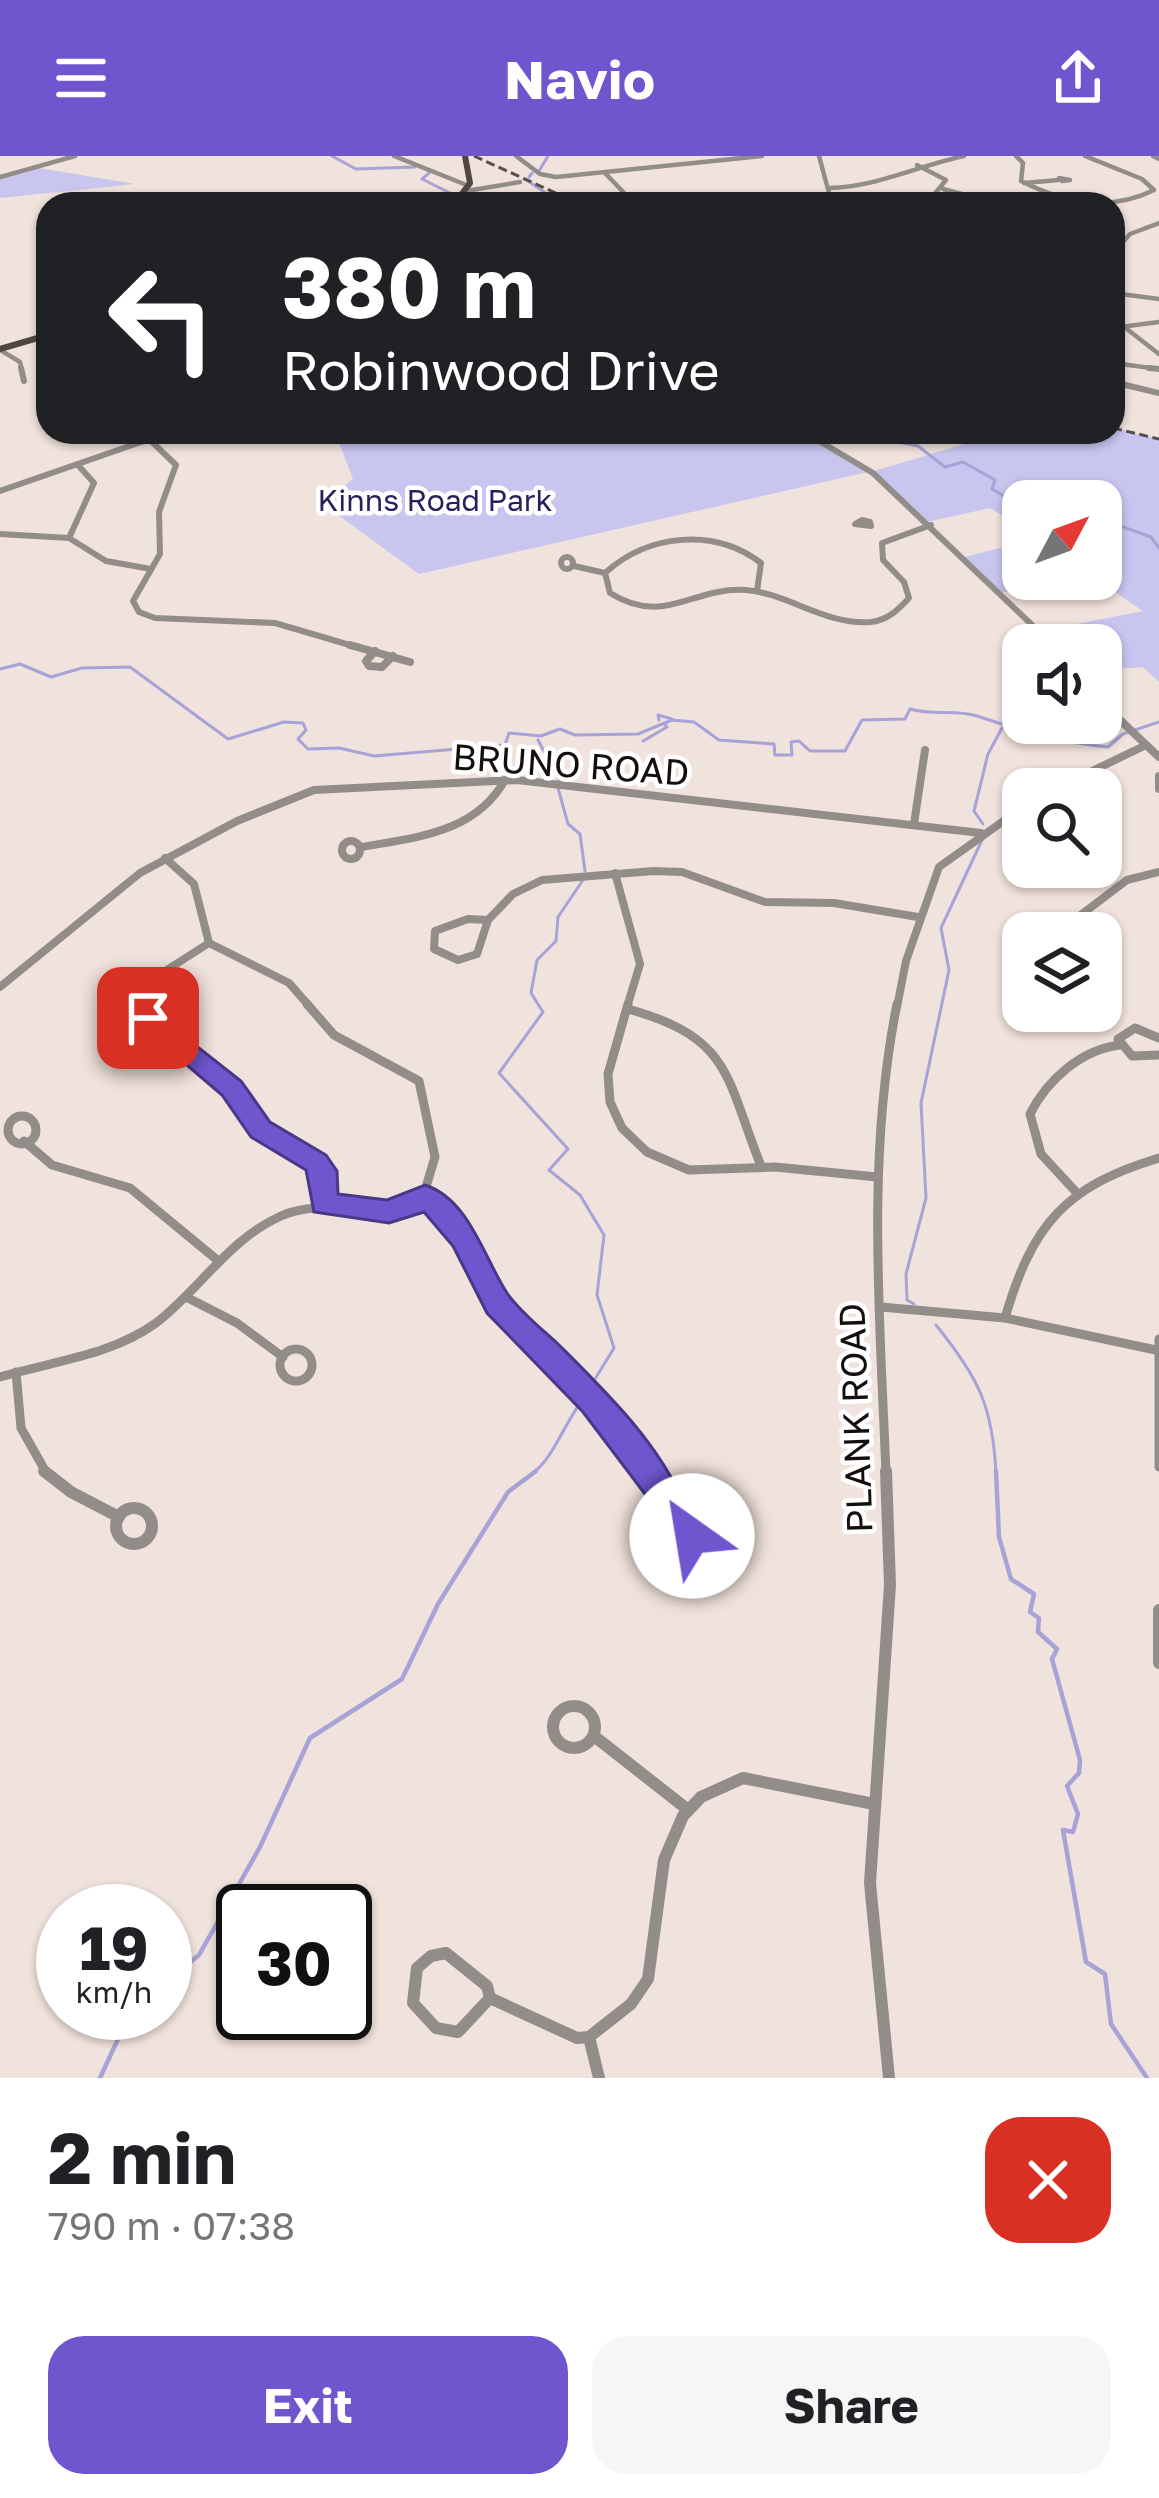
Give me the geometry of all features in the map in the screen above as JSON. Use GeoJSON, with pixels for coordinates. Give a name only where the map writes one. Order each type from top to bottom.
{"type":"FeatureCollection","features":[{"type":"Feature","properties":{"kind":"main road"},"geometry":{"type":"LineString","coordinates":[[464,192],[467,159]]}},
{"type":"Feature","properties":{"kind":"main road"},"geometry":{"type":"LineString","coordinates":[[0,350],[36,339]]}},
{"type":"Feature","properties":{"kind":"street"},"geometry":{"type":"LineString","coordinates":[[0,178],[75,156]]}},
{"type":"Feature","properties":{"kind":"street"},"geometry":{"type":"LineString","coordinates":[[394,156],[434,170],[447,183],[467,189],[490,191],[520,182]]}},
{"type":"Feature","properties":{"kind":"street"},"geometry":{"type":"LineString","coordinates":[[516,156],[544,176],[760,156]]}},
{"type":"Feature","properties":{"kind":"street"},"geometry":{"type":"LineString","coordinates":[[819,156],[830,192]]}},
{"type":"Feature","properties":{"kind":"street"},"geometry":{"type":"LineString","coordinates":[[829,188],[868,187],[917,165],[964,156]]}},
{"type":"Feature","properties":{"kind":"street"},"geometry":{"type":"LineString","coordinates":[[1016,156],[1023,163],[1024,183]]}},
{"type":"Feature","properties":{"kind":"street"},"geometry":{"type":"LineString","coordinates":[[1085,156],[1142,179],[1154,190],[1125,200]]}},
{"type":"Feature","properties":{"kind":"street"},"geometry":{"type":"LineString","coordinates":[[917,165],[942,177],[943,189]]}},
{"type":"Feature","properties":{"kind":"street"},"geometry":{"type":"LineString","coordinates":[[604,172],[622,192]]}},
{"type":"Feature","properties":{"kind":"street"},"geometry":{"type":"LineString","coordinates":[[1024,183],[1059,180]]}},
{"type":"Feature","properties":{"kind":"street"},"geometry":{"type":"LineString","coordinates":[[1024,183],[1051,192]]}},
{"type":"Feature","properties":{"kind":"street"},"geometry":{"type":"LineString","coordinates":[[939,192],[954,192]]}},
{"type":"Feature","properties":{"kind":"street"},"geometry":{"type":"LineString","coordinates":[[1125,238],[1159,223]]}},
{"type":"Feature","properties":{"kind":"street"},"geometry":{"type":"LineString","coordinates":[[1125,296],[1159,298]]}},
{"type":"Feature","properties":{"kind":"street"},"geometry":{"type":"LineString","coordinates":[[1125,326],[1159,322]]}},
{"type":"Feature","properties":{"kind":"street"},"geometry":{"type":"LineString","coordinates":[[1125,328],[1159,354]]}},
{"type":"Feature","properties":{"kind":"street"},"geometry":{"type":"LineString","coordinates":[[0,350],[20,362],[24,382]]}},
{"type":"Feature","properties":{"kind":"street"},"geometry":{"type":"LineString","coordinates":[[1125,365],[1159,369]]}},
{"type":"Feature","properties":{"kind":"street"},"geometry":{"type":"LineString","coordinates":[[1125,385],[1159,393]]}},
{"type":"Feature","properties":{"kind":"street"},"geometry":{"type":"LineString","coordinates":[[0,491],[146,444]]}},
{"type":"Feature","properties":{"kind":"street"},"geometry":{"type":"LineString","coordinates":[[150,444],[176,465],[159,512],[162,545],[134,601],[148,616],[254,620],[410,662]]}},
{"type":"Feature","properties":{"kind":"street"},"geometry":{"type":"LineString","coordinates":[[822,450],[833,445],[931,524],[1032,624]]}},
{"type":"Feature","properties":{"kind":"street"},"geometry":{"type":"LineString","coordinates":[[68,538],[92,492],[93,477],[79,464]]}},
{"type":"Feature","properties":{"kind":"street"},"geometry":{"type":"LineString","coordinates":[[604,573],[615,597],[658,611],[724,592],[757,591],[837,619],[876,620],[892,614],[909,598],[904,582],[880,554],[882,543],[931,524]]}},
{"type":"Feature","properties":{"kind":"street"},"geometry":{"type":"LineString","coordinates":[[870,527],[891,536]]}},
{"type":"Feature","properties":{"kind":"street"},"geometry":{"type":"LineString","coordinates":[[0,534],[68,538],[99,558],[151,569]]}},
{"type":"Feature","properties":{"kind":"street"},"geometry":{"type":"LineString","coordinates":[[604,573],[625,556],[646,550],[692,540],[724,542],[761,563],[757,591]]}},
{"type":"Feature","properties":{"kind":"street"},"geometry":{"type":"LineString","coordinates":[[574,566],[604,573]]}},
{"type":"Feature","properties":{"kind":"street"},"geometry":{"type":"LineString","coordinates":[[375,651],[366,661],[370,666],[382,667],[393,656]]}},
{"type":"Feature","properties":{"kind":"street"},"geometry":{"type":"LineString","coordinates":[[1122,725],[1159,757]]}},
{"type":"Feature","properties":{"kind":"street"},"geometry":{"type":"LineString","coordinates":[[1098,768],[1144,746]]}},
{"type":"Feature","properties":{"kind":"street"},"geometry":{"type":"LineString","coordinates":[[914,824],[925,750]]}},
{"type":"Feature","properties":{"kind":"street"},"geometry":{"type":"LineString","coordinates":[[1159,776],[1159,788]]}},
{"type":"Feature","properties":{"kind":"street"},"geometry":{"type":"LineString","coordinates":[[362,848],[477,816],[495,804],[505,780]]}},
{"type":"Feature","properties":{"kind":"street","name":"BRUNO ROAD"},"geometry":{"type":"LineString","coordinates":[[0,987],[120,888],[166,858],[308,791],[505,780],[981,833]]}},
{"type":"Feature","properties":{"kind":"street","name":"PLANK ROAD"},"geometry":{"type":"LineString","coordinates":[[889,2078],[870,1883],[890,1586],[877,1177],[883,1073],[918,916],[939,867],[1002,820]]}},
{"type":"Feature","properties":{"kind":"street"},"geometry":{"type":"LineString","coordinates":[[0,1377],[113,1346],[188,1298],[216,1259],[273,1220],[324,1204],[389,1212],[425,1196],[433,1175],[434,1150],[418,1081],[334,1035],[289,983],[209,943],[194,884],[166,858]]}},
{"type":"Feature","properties":{"kind":"street"},"geometry":{"type":"LineString","coordinates":[[488,920],[442,926],[433,934],[431,945],[458,960],[477,954],[488,920],[513,893],[542,880],[615,873],[682,872],[765,902],[834,903],[918,916]]}},
{"type":"Feature","properties":{"kind":"street"},"geometry":{"type":"LineString","coordinates":[[1084,912],[1126,880],[1159,872]]}},
{"type":"Feature","properties":{"kind":"street"},"geometry":{"type":"LineString","coordinates":[[615,873],[640,964],[608,1074],[610,1102],[622,1128],[647,1152],[703,1172],[761,1166],[877,1177]]}},
{"type":"Feature","properties":{"kind":"street"},"geometry":{"type":"LineString","coordinates":[[209,943],[153,982],[145,995],[148,1018],[231,1088],[261,1130],[316,1163],[322,1171],[324,1204]]}},
{"type":"Feature","properties":{"kind":"street"},"geometry":{"type":"LineString","coordinates":[[628,1009],[684,1024],[720,1054],[761,1166]]}},
{"type":"Feature","properties":{"kind":"street"},"geometry":{"type":"LineString","coordinates":[[1120,1045],[1120,1034],[1131,1028],[1159,1038]]}},
{"type":"Feature","properties":{"kind":"street"},"geometry":{"type":"LineString","coordinates":[[1076,1192],[1041,1154],[1030,1114],[1045,1090],[1103,1046],[1120,1045],[1141,1058],[1159,1054]]}},
{"type":"Feature","properties":{"kind":"street"},"geometry":{"type":"LineString","coordinates":[[24,1141],[41,1162],[134,1191],[216,1259]]}},
{"type":"Feature","properties":{"kind":"street"},"geometry":{"type":"LineString","coordinates":[[1005,1318],[1034,1234],[1076,1192],[1159,1157]]}},
{"type":"Feature","properties":{"kind":"street"},"geometry":{"type":"LineString","coordinates":[[425,1196],[455,1227],[508,1317],[572,1375],[634,1450],[672,1515]]}},
{"type":"Feature","properties":{"kind":"street"},"geometry":{"type":"LineString","coordinates":[[188,1298],[237,1323],[283,1357]]}},
{"type":"Feature","properties":{"kind":"street"},"geometry":{"type":"LineString","coordinates":[[881,1307],[1005,1318],[1158,1345],[1159,1467]]}},
{"type":"Feature","properties":{"kind":"street"},"geometry":{"type":"LineString","coordinates":[[16,1372],[22,1432],[41,1474],[119,1517]]}},
{"type":"Feature","properties":{"kind":"street"},"geometry":{"type":"LineString","coordinates":[[1159,1610],[1159,1663]]}},
{"type":"Feature","properties":{"kind":"street"},"geometry":{"type":"LineString","coordinates":[[594,1736],[687,1809]]}},
{"type":"Feature","properties":{"kind":"street"},"geometry":{"type":"LineString","coordinates":[[490,1998],[577,2038],[589,2037],[631,2004],[648,1980],[664,1850],[687,1809],[722,1783],[743,1778],[874,1804]]}},
{"type":"Feature","properties":{"kind":"street"},"geometry":{"type":"LineString","coordinates":[[446,1953],[487,1986],[490,1998],[458,2032],[446,2032],[424,2019],[413,2003],[412,1982],[431,1955],[446,1953]]}},
{"type":"Feature","properties":{"kind":"street"},"geometry":{"type":"LineString","coordinates":[[589,2037],[598,2078]]}},
{"type":"Feature","properties":{"kind":"green space"},"geometry":{"type":"Polygon","coordinates":[[[39,168],[135,184],[0,198],[0,179],[39,168]]]}},
{"type":"Feature","properties":{"kind":"green space"},"geometry":{"type":"Polygon","coordinates":[[[1125,431],[1159,439],[1159,682],[1143,667],[1122,668],[1122,624],[1077,624],[1143,611],[1122,597],[1122,480],[1002,480],[1002,515],[990,508],[927,522],[871,472],[964,444],[1125,444],[1125,431]]]}},
{"type":"Feature","properties":{"kind":"green space","name":"Kinns Road Park"},"geometry":{"type":"Polygon","coordinates":[[[340,444],[820,444],[868,472],[419,574],[323,504],[353,479],[340,444]]]}},
{"type":"Feature","properties":{"kind":"green space"},"geometry":{"type":"Polygon","coordinates":[[[1002,547],[1002,593],[1001,593],[965,557],[1002,547]]]}},
{"type":"Feature","properties":{"kind":"waterway"},"geometry":{"type":"LineString","coordinates":[[332,156],[356,169],[415,167]]}},
{"type":"Feature","properties":{"kind":"waterway"},"geometry":{"type":"LineString","coordinates":[[539,171],[548,156]]}},
{"type":"Feature","properties":{"kind":"waterway"},"geometry":{"type":"LineString","coordinates":[[429,173],[422,179],[448,192]]}},
{"type":"Feature","properties":{"kind":"waterway"},"geometry":{"type":"LineString","coordinates":[[529,177],[532,173]]}},
{"type":"Feature","properties":{"kind":"waterway"},"geometry":{"type":"LineString","coordinates":[[525,179],[544,192]]}},
{"type":"Feature","properties":{"kind":"waterway"},"geometry":{"type":"LineString","coordinates":[[908,444],[945,467],[963,462],[995,480],[992,489],[1002,495]]}},
{"type":"Feature","properties":{"kind":"waterway"},"geometry":{"type":"LineString","coordinates":[[1122,527],[1151,537],[1159,548]]}},
{"type":"Feature","properties":{"kind":"waterway"},"geometry":{"type":"LineString","coordinates":[[0,669],[20,664],[51,677],[82,668],[130,667],[228,739],[284,722],[303,723],[306,730],[298,739],[308,749],[339,748],[374,756],[505,745],[509,733],[541,736],[560,729],[575,735],[638,734],[664,723]]}},
{"type":"Feature","properties":{"kind":"waterway"},"geometry":{"type":"LineString","coordinates":[[664,723],[694,722],[719,740],[774,744],[775,755],[792,755],[791,742],[799,741],[810,751],[845,751],[862,720],[905,719],[910,709],[969,714],[1041,735],[1108,747],[1123,734],[1159,722]]}},
{"type":"Feature","properties":{"kind":"waterway"},"geometry":{"type":"LineString","coordinates":[[659,720],[658,715],[672,719]]}},
{"type":"Feature","properties":{"kind":"waterway"},"geometry":{"type":"LineString","coordinates":[[643,741],[667,727],[664,723]]}},
{"type":"Feature","properties":{"kind":"waterway"},"geometry":{"type":"LineString","coordinates":[[983,824],[974,811],[988,754],[1002,728]]}},
{"type":"Feature","properties":{"kind":"waterway"},"geometry":{"type":"LineString","coordinates":[[538,740],[559,780]]}},
{"type":"Feature","properties":{"kind":"waterway"},"geometry":{"type":"LineString","coordinates":[[558,788],[568,824],[580,834],[585,871]]}},
{"type":"Feature","properties":{"kind":"waterway"},"geometry":{"type":"LineString","coordinates":[[914,1304],[907,1300],[906,1274],[926,1198],[921,1103],[949,970],[941,928],[982,840]]}},
{"type":"Feature","properties":{"kind":"waterway"},"geometry":{"type":"LineString","coordinates":[[583,880],[558,917],[556,941],[537,960],[531,993],[543,1012],[499,1073],[568,1149],[549,1170],[580,1195],[604,1235],[597,1295],[614,1348],[595,1379]]}},
{"type":"Feature","properties":{"kind":"waterway"},"geometry":{"type":"LineString","coordinates":[[936,1325],[981,1394],[996,1474]]}},
{"type":"Feature","properties":{"kind":"waterway"},"geometry":{"type":"LineString","coordinates":[[532,1474],[579,1405]]}},
{"type":"Feature","properties":{"kind":"waterway"},"geometry":{"type":"LineString","coordinates":[[532,1474],[536,1471]]}},
{"type":"Feature","properties":{"kind":"waterway"},"geometry":{"type":"LineString","coordinates":[[996,1471],[999,1537],[1011,1579],[1034,1594],[1030,1612],[1039,1618],[1038,1632],[1057,1649],[1052,1659],[1080,1760],[1079,1773],[1067,1786],[1078,1814],[1073,1832],[1063,1830],[1086,1962],[1105,1974],[1111,2024],[1147,2078]]}},
{"type":"Feature","properties":{"kind":"waterway"},"geometry":{"type":"LineString","coordinates":[[192,1961],[260,1847],[310,1738],[402,1679],[438,1604],[508,1492],[532,1474]]}},
{"type":"Feature","properties":{"kind":"waterway"},"geometry":{"type":"LineString","coordinates":[[100,2078],[118,2040]]}},
{"type":"Feature","properties":{"kind":"railway"},"geometry":{"type":"LineString","coordinates":[[474,156],[554,192]]}},
{"type":"Feature","properties":{"kind":"railway"},"geometry":{"type":"LineString","coordinates":[[1125,431],[1159,439]]}},
{"type":"Feature","properties":{"kind":"route"},"geometry":{"type":"LineString","coordinates":[[148,1018],[180,1050],[231,1088],[261,1130],[316,1163],[325,1185],[324,1204],[389,1212],[425,1196],[434,1204],[463,1238],[474,1267],[508,1317],[595,1402],[661,1488],[672,1515],[687,1521],[692,1536]]}}]}
